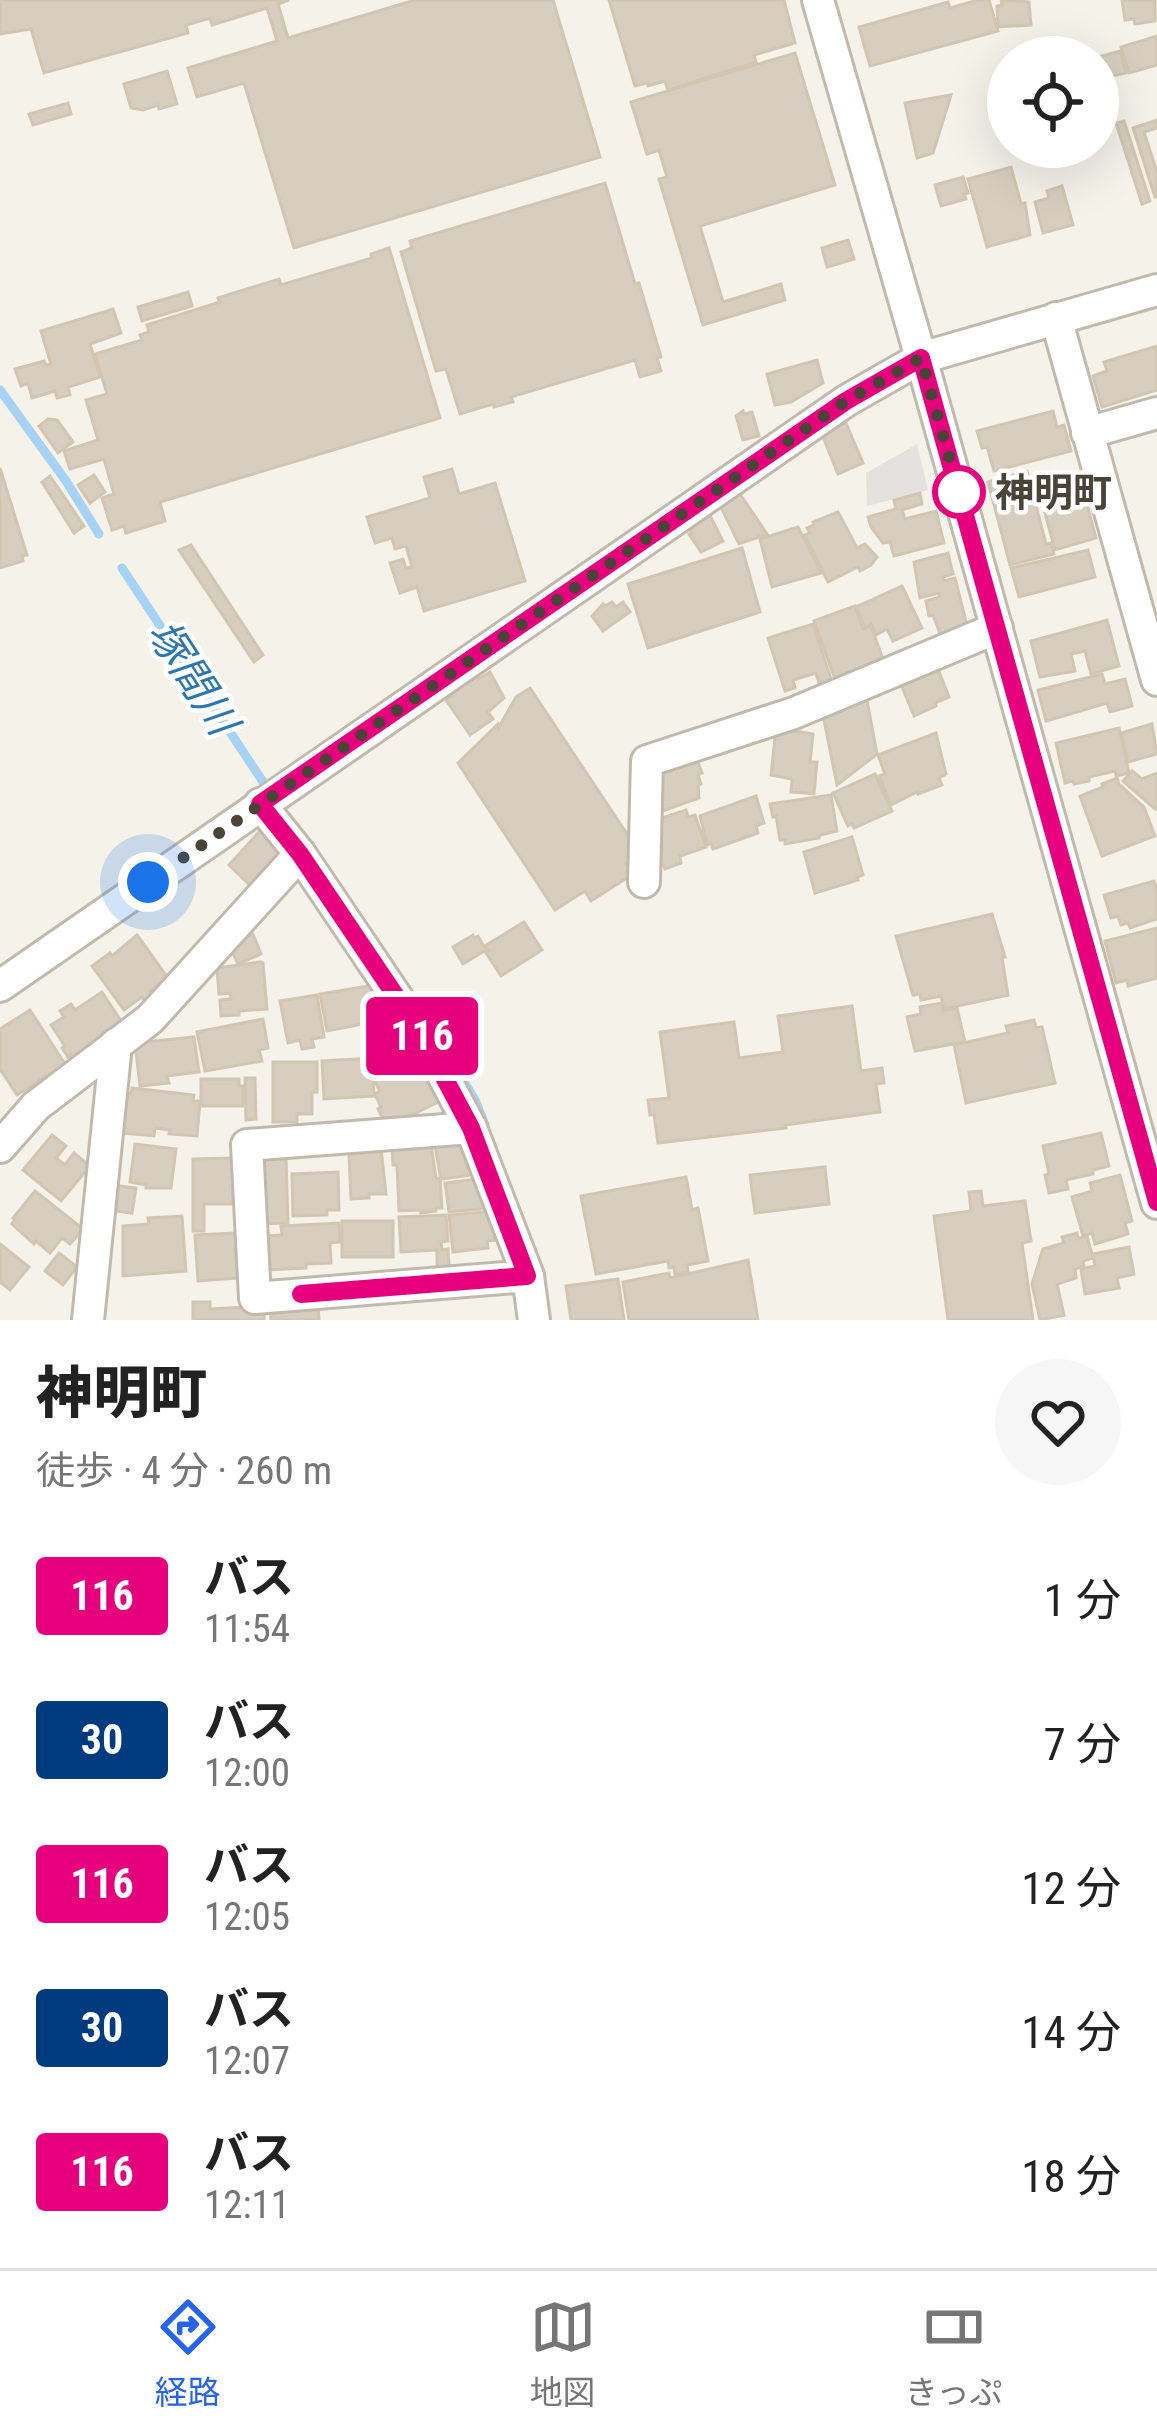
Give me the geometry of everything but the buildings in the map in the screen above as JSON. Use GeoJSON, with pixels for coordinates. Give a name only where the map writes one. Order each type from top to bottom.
{"type":"FeatureCollection","features":[{"type":"Feature","properties":{"kind":"street"},"geometry":{"type":"LineString","coordinates":[[818,0],[997,628],[1143,1089],[1157,1203]]}},
{"type":"Feature","properties":{"kind":"street"},"geometry":{"type":"LineString","coordinates":[[0,986],[846,401],[921,358],[1157,290]]}},
{"type":"Feature","properties":{"kind":"street"},"geometry":{"type":"LineString","coordinates":[[1056,318],[1157,680]]}},
{"type":"Feature","properties":{"kind":"street"},"geometry":{"type":"LineString","coordinates":[[1088,433],[1157,413]]}},
{"type":"Feature","properties":{"kind":"street"},"geometry":{"type":"LineString","coordinates":[[644,882],[646,761],[794,713],[997,628]]}},
{"type":"Feature","properties":{"kind":"street"},"geometry":{"type":"LineString","coordinates":[[260,804],[300,854],[420,1032],[471,1128],[527,1276],[534,1320]]}},
{"type":"Feature","properties":{"kind":"street"},"geometry":{"type":"LineString","coordinates":[[0,1147],[36,1106],[150,1019],[300,854]]}},
{"type":"Feature","properties":{"kind":"street"},"geometry":{"type":"LineString","coordinates":[[88,1320],[116,1044]]}},
{"type":"Feature","properties":{"kind":"street"},"geometry":{"type":"LineString","coordinates":[[471,1128],[247,1145],[255,1298],[527,1276]]}},
{"type":"Feature","properties":{"kind":"shaded area"},"geometry":{"type":"Polygon","coordinates":[[[917,444],[928,490],[867,506],[866,473],[917,444]]]}},
{"type":"Feature","properties":{"kind":"waterway","name":"塚間川"},"geometry":{"type":"LineString","coordinates":[[0,390],[99,534]]}},
{"type":"Feature","properties":{"kind":"waterway","name":"塚間川"},"geometry":{"type":"LineString","coordinates":[[122,568],[265,785]]}},
{"type":"Feature","properties":{"kind":"waterway","name":"塚間川"},"geometry":{"type":"LineString","coordinates":[[454,1065],[485,1125]]}},
{"type":"Feature","properties":{"kind":"bus line","name":"116"},"geometry":{"type":"LineString","coordinates":[[301,1294],[527,1276],[471,1128],[420,1032],[300,854],[260,804],[846,401],[921,358],[1157,1202]]}},
{"type":"Feature","properties":{"kind":"place","name":"神明町"},"geometry":{"type":"Point","coordinates":[959,492]}},
{"type":"Feature","properties":{"kind":"route"},"geometry":{"type":"LineString","coordinates":[[148,882],[846,401],[921,358],[959,492]]}}]}
